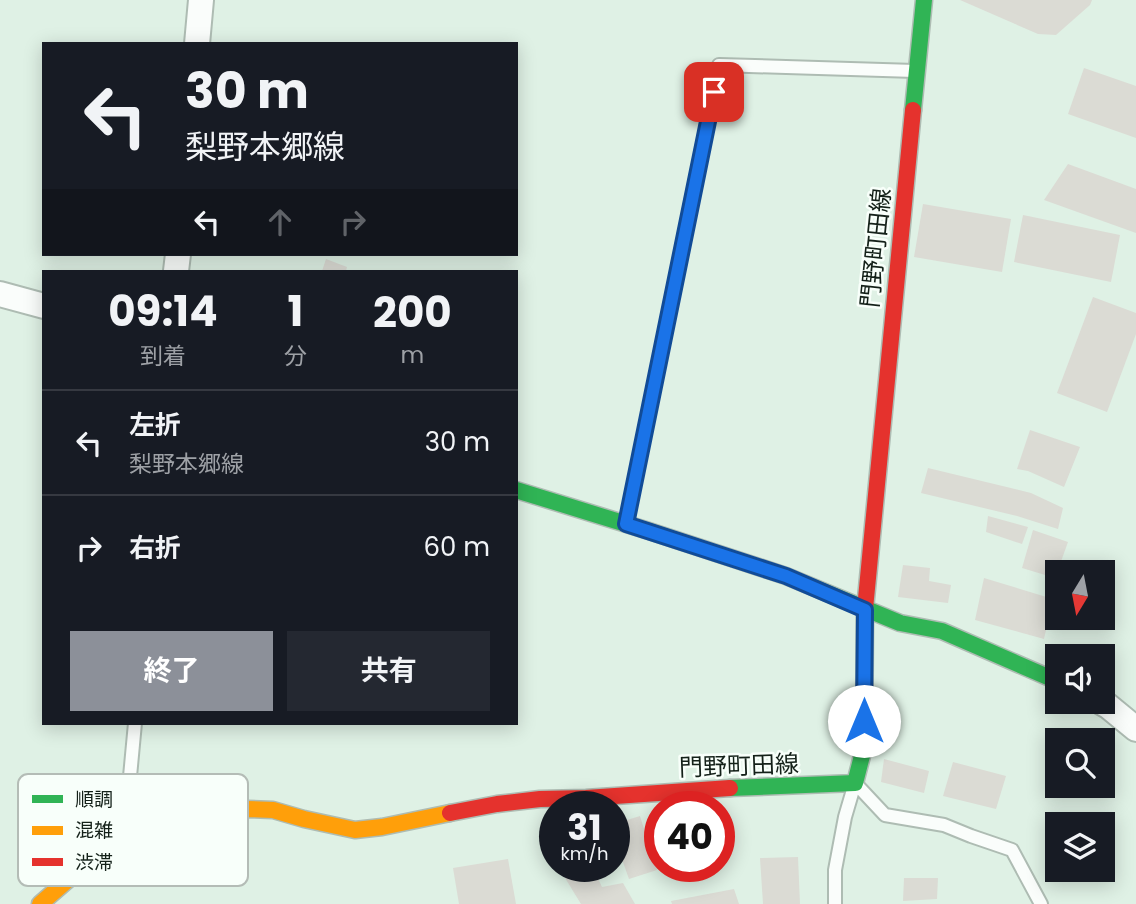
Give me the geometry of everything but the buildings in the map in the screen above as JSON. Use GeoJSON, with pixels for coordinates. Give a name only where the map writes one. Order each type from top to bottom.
{"type":"FeatureCollection","features":[{"type":"Feature","properties":{"kind":"street"},"geometry":{"type":"LineString","coordinates":[[197,42],[201,0]]}},
{"type":"Feature","properties":{"kind":"street","name":"門野町田線"},"geometry":{"type":"LineString","coordinates":[[248,809],[273,810],[355,830],[497,804],[540,799],[855,783],[864,748],[865,610],[923,0]]}},
{"type":"Feature","properties":{"kind":"street"},"geometry":{"type":"LineString","coordinates":[[0,294],[42,305]]}},
{"type":"Feature","properties":{"kind":"street"},"geometry":{"type":"LineString","coordinates":[[518,491],[786,576],[900,623],[942,631],[1045,676]]}},
{"type":"Feature","properties":{"kind":"street"},"geometry":{"type":"LineString","coordinates":[[1115,711],[1136,729]]}},
{"type":"Feature","properties":{"kind":"street","name":"門野町田線"},"geometry":{"type":"LineString","coordinates":[[40,904],[60,886]]}},
{"type":"Feature","properties":{"kind":"lane"},"geometry":{"type":"LineString","coordinates":[[626,524],[719,65],[916,71]]}},
{"type":"Feature","properties":{"kind":"lane"},"geometry":{"type":"LineString","coordinates":[[130,774],[135,725]]}},
{"type":"Feature","properties":{"kind":"lane"},"geometry":{"type":"LineString","coordinates":[[835,904],[835,870],[845,817],[855,783]]}},
{"type":"Feature","properties":{"kind":"lane"},"geometry":{"type":"LineString","coordinates":[[855,783],[885,815],[944,825],[1012,850],[1041,904]]}},
{"type":"Feature","properties":{"kind":"traffic: fast"},"geometry":{"type":"LineString","coordinates":[[913,110],[924,0]]}},
{"type":"Feature","properties":{"kind":"traffic: fast"},"geometry":{"type":"LineString","coordinates":[[518,491],[786,576],[900,623],[942,631],[1045,676]]}},
{"type":"Feature","properties":{"kind":"traffic: fast"},"geometry":{"type":"LineString","coordinates":[[730,788],[855,783],[864,748],[865,609]]}},
{"type":"Feature","properties":{"kind":"traffic: slow"},"geometry":{"type":"LineString","coordinates":[[248,809],[273,810],[355,830],[450,813]]}},
{"type":"Feature","properties":{"kind":"traffic: slow"},"geometry":{"type":"LineString","coordinates":[[40,904],[61,886]]}},
{"type":"Feature","properties":{"kind":"traffic: jam"},"geometry":{"type":"LineString","coordinates":[[865,609],[913,110]]}},
{"type":"Feature","properties":{"kind":"traffic: jam"},"geometry":{"type":"LineString","coordinates":[[450,813],[540,799],[730,788]]}},
{"type":"Feature","properties":{"kind":"route"},"geometry":{"type":"LineString","coordinates":[[714,92],[626,524],[786,576],[865,610],[864,721]]}}]}
